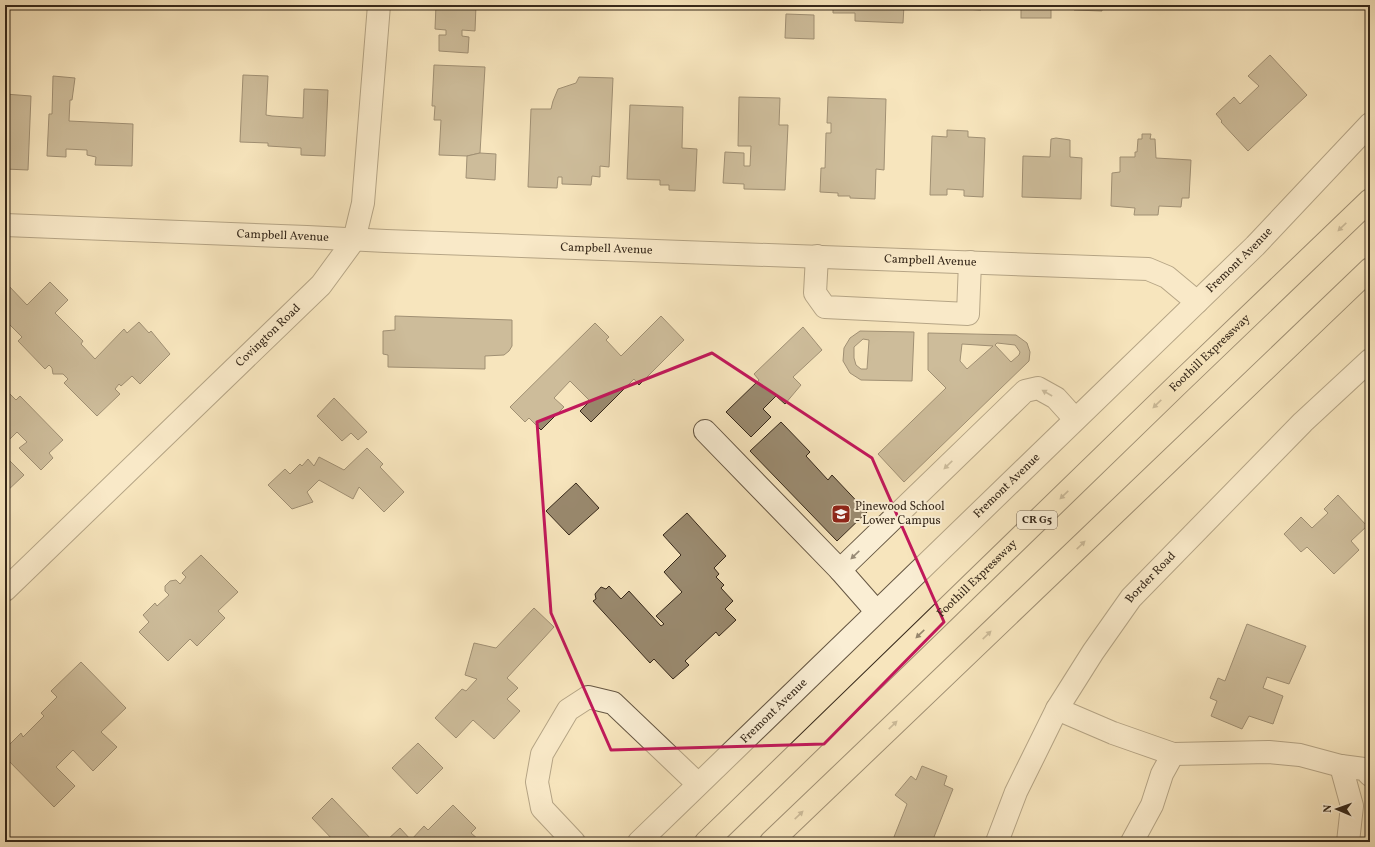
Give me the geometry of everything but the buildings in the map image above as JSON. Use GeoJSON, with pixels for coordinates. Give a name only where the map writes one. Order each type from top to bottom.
{"type":"FeatureCollection","features":[{"type":"Feature","properties":{"kind":"highway","name":"Foothill Expressway"},"geometry":{"type":"LineString","coordinates":[[706,842],[1370,200]]}},
{"type":"Feature","properties":{"kind":"highway"},"geometry":{"type":"LineString","coordinates":[[771,842],[1370,269]]}},
{"type":"Feature","properties":{"kind":"street","name":"Covington Road"},"geometry":{"type":"LineString","coordinates":[[5,590],[321,285],[354,240],[363,203],[379,5]]}},
{"type":"Feature","properties":{"kind":"street","name":"Fremont Avenue"},"geometry":{"type":"LineString","coordinates":[[639,842],[876,611],[1255,246],[1370,124]]}},
{"type":"Feature","properties":{"kind":"street","name":"Campbell Avenue"},"geometry":{"type":"LineString","coordinates":[[5,225],[354,240],[1148,269],[1167,277],[1197,302]]}},
{"type":"Feature","properties":{"kind":"street"},"geometry":{"type":"LineString","coordinates":[[817,256],[816,293],[825,307],[968,314],[970,262]]}},
{"type":"Feature","properties":{"kind":"street","name":"Border Road"},"geometry":{"type":"LineString","coordinates":[[997,842],[1016,792],[1057,709],[1093,652],[1131,598],[1303,422],[1370,360]]}},
{"type":"Feature","properties":{"kind":"street"},"geometry":{"type":"LineString","coordinates":[[840,570],[1025,391],[1038,388],[1056,398],[1075,419]]}},
{"type":"Feature","properties":{"kind":"street"},"geometry":{"type":"LineString","coordinates":[[705,431],[840,570],[876,611]]}},
{"type":"Feature","properties":{"kind":"street"},"geometry":{"type":"LineString","coordinates":[[574,842],[542,808],[537,782],[542,754],[568,710],[588,697],[613,703],[698,784]]}},
{"type":"Feature","properties":{"kind":"street"},"geometry":{"type":"LineString","coordinates":[[1057,709],[1113,733],[1173,754],[1269,752],[1300,754],[1342,766],[1364,769],[1370,775]]}},
{"type":"Feature","properties":{"kind":"street"},"geometry":{"type":"LineString","coordinates":[[1132,842],[1152,805],[1162,774],[1173,754]]}},
{"type":"Feature","properties":{"kind":"street"},"geometry":{"type":"LineString","coordinates":[[1342,766],[1352,806],[1348,842]]}},
{"type":"Feature","properties":{"kind":"highlighted area"},"geometry":{"type":"Polygon","coordinates":[[[712,353],[872,458],[944,622],[824,744],[611,750],[551,613],[537,422],[712,353]]]}},
{"type":"Feature","properties":{"kind":"place","name":"Pinewood School - Lower Campus"},"geometry":{"type":"Point","coordinates":[841,514]}}]}
